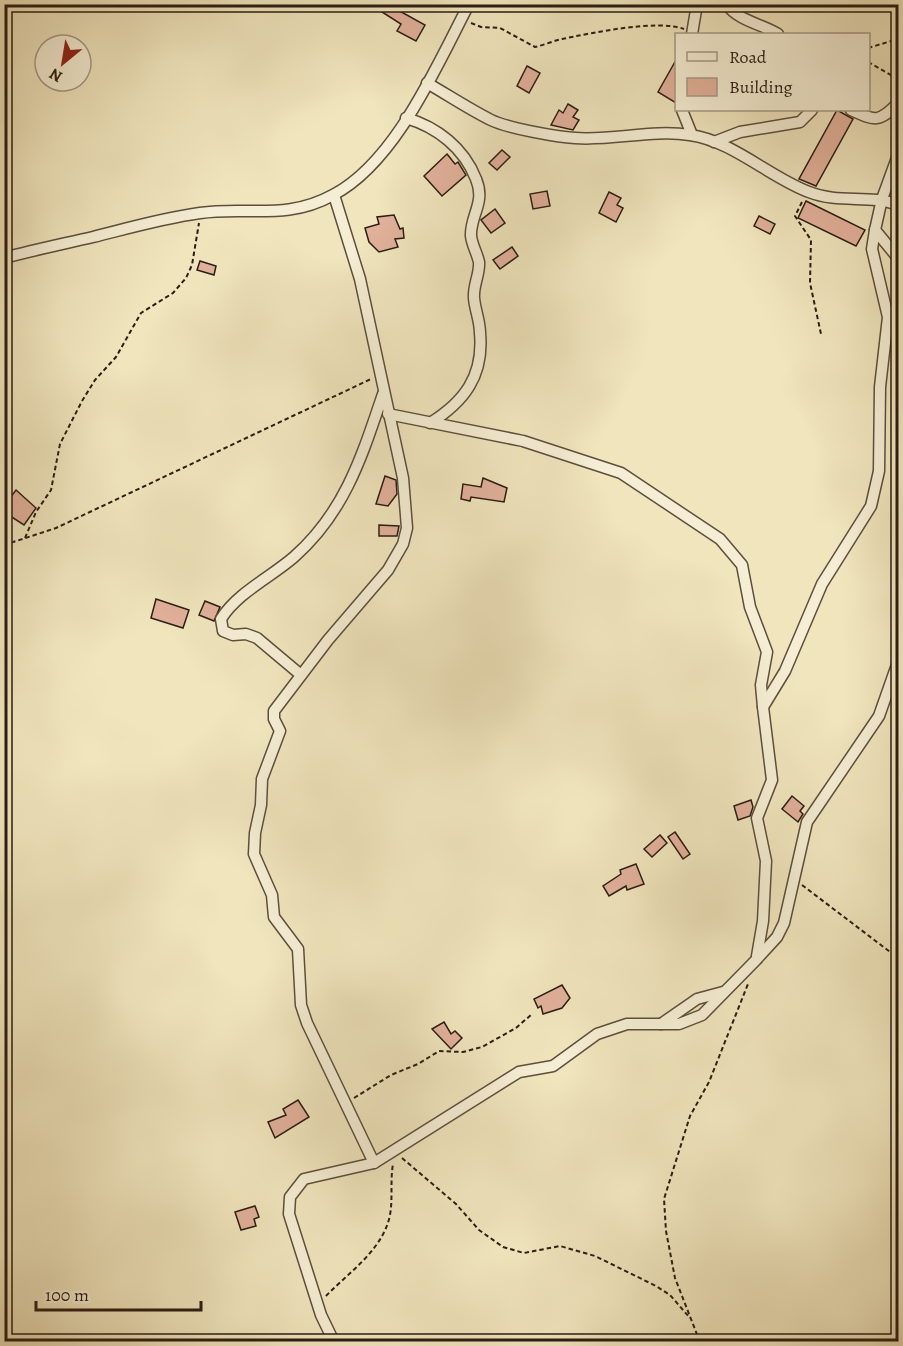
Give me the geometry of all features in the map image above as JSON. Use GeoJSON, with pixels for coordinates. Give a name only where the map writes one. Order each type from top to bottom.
{"type":"FeatureCollection","features":[{"type":"Feature","properties":{"kind":"street"},"geometry":{"type":"LineString","coordinates":[[4,258],[150,220],[204,212],[279,212],[311,205],[334,195],[371,164],[406,118],[469,4]]}},
{"type":"Feature","properties":{"kind":"street"},"geometry":{"type":"LineString","coordinates":[[692,33],[697,4]]}},
{"type":"Feature","properties":{"kind":"street"},"geometry":{"type":"LineString","coordinates":[[726,4],[745,20],[776,33]]}},
{"type":"Feature","properties":{"kind":"street"},"geometry":{"type":"LineString","coordinates":[[427,83],[493,121],[506,125],[575,138],[671,133],[692,135],[714,142],[810,192],[837,199],[882,199],[898,205]]}},
{"type":"Feature","properties":{"kind":"street"},"geometry":{"type":"LineString","coordinates":[[854,111],[876,119],[883,118],[898,103]]}},
{"type":"Feature","properties":{"kind":"street"},"geometry":{"type":"LineString","coordinates":[[682,111],[692,135]]}},
{"type":"Feature","properties":{"kind":"street"},"geometry":{"type":"LineString","coordinates":[[714,142],[740,132],[800,122],[811,111]]}},
{"type":"Feature","properties":{"kind":"street"},"geometry":{"type":"LineString","coordinates":[[406,118],[423,123],[450,142],[473,172],[480,197],[471,230],[479,263],[474,297],[481,335],[477,367],[472,382],[457,404],[430,423]]}},
{"type":"Feature","properties":{"kind":"street"},"geometry":{"type":"LineString","coordinates":[[763,707],[785,671],[815,597],[867,514],[874,497],[880,458],[880,387],[888,317],[872,249],[882,199],[898,155]]}},
{"type":"Feature","properties":{"kind":"street"},"geometry":{"type":"LineString","coordinates":[[334,195],[360,279],[407,506],[407,528],[403,544],[388,570],[274,711],[274,719],[280,732],[262,779],[254,854],[272,895],[274,917],[298,949],[301,1005],[307,1023],[374,1163]]}},
{"type":"Feature","properties":{"kind":"street"},"geometry":{"type":"LineString","coordinates":[[875,230],[898,258]]}},
{"type":"Feature","properties":{"kind":"street"},"geometry":{"type":"LineString","coordinates":[[301,675],[257,638],[228,634],[220,625],[221,619],[231,607],[297,555],[346,492],[360,465],[383,392]]}},
{"type":"Feature","properties":{"kind":"street"},"geometry":{"type":"LineString","coordinates":[[388,414],[523,441],[621,473],[725,543],[736,556],[745,574],[750,607],[768,652],[761,685],[772,783],[758,811],[757,818],[766,861],[763,921],[756,960]]}},
{"type":"Feature","properties":{"kind":"street"},"geometry":{"type":"LineString","coordinates":[[334,1341],[318,1305],[288,1202],[304,1179],[374,1163],[397,1151],[428,1127],[519,1072],[553,1066],[597,1034],[627,1024],[689,1022],[702,1015],[777,937],[784,923],[807,822],[874,724],[887,699],[898,662]]}},
{"type":"Feature","properties":{"kind":"street"},"geometry":{"type":"LineString","coordinates":[[661,1024],[697,999],[723,992]]}},
{"type":"Feature","properties":{"kind":"path"},"geometry":{"type":"LineString","coordinates":[[462,18],[481,27],[500,28],[535,47],[560,39],[646,26],[670,26],[689,33]]}},
{"type":"Feature","properties":{"kind":"path"},"geometry":{"type":"LineString","coordinates":[[870,47],[898,39]]}},
{"type":"Feature","properties":{"kind":"path"},"geometry":{"type":"LineString","coordinates":[[870,63],[898,79]]}},
{"type":"Feature","properties":{"kind":"path"},"geometry":{"type":"LineString","coordinates":[[810,192],[798,207],[795,216],[811,240],[810,283],[821,334]]}},
{"type":"Feature","properties":{"kind":"path"},"geometry":{"type":"LineString","coordinates":[[25,538],[36,512],[51,490],[63,436],[90,388],[116,357],[141,313],[173,293],[190,272],[195,234],[204,212]]}},
{"type":"Feature","properties":{"kind":"path"},"geometry":{"type":"LineString","coordinates":[[4,544],[56,528],[380,375]]}},
{"type":"Feature","properties":{"kind":"path"},"geometry":{"type":"LineString","coordinates":[[795,880],[898,958]]}},
{"type":"Feature","properties":{"kind":"path"},"geometry":{"type":"LineString","coordinates":[[700,1341],[675,1278],[666,1231],[664,1199],[690,1116],[709,1082],[750,979]]}},
{"type":"Feature","properties":{"kind":"path"},"geometry":{"type":"LineString","coordinates":[[345,1100],[360,1096],[380,1081],[439,1051],[462,1052],[482,1047],[516,1028],[532,1014]]}},
{"type":"Feature","properties":{"kind":"path"},"geometry":{"type":"LineString","coordinates":[[318,1305],[366,1258],[386,1228],[390,1215],[392,1173],[397,1151],[456,1204],[478,1230],[503,1247],[524,1252],[560,1246],[595,1256],[670,1295],[692,1320]]}},
{"type":"Feature","properties":{"kind":"building"},"geometry":{"type":"Polygon","coordinates":[[[387,4],[425,25],[416,41],[397,31],[401,24],[382,12],[387,4]]]}},
{"type":"Feature","properties":{"kind":"building"},"geometry":{"type":"Polygon","coordinates":[[[675,62],[675,102],[658,92],[675,62]]]}},
{"type":"Feature","properties":{"kind":"building"},"geometry":{"type":"Polygon","coordinates":[[[527,66],[540,73],[529,93],[517,86],[527,66]]]}},
{"type":"Feature","properties":{"kind":"building"},"geometry":{"type":"Polygon","coordinates":[[[568,104],[578,110],[573,117],[579,120],[573,130],[551,125],[559,110],[563,113],[568,104]]]}},
{"type":"Feature","properties":{"kind":"building"},"geometry":{"type":"Polygon","coordinates":[[[836,111],[853,119],[816,186],[799,179],[836,111]]]}},
{"type":"Feature","properties":{"kind":"building"},"geometry":{"type":"Polygon","coordinates":[[[502,150],[510,157],[497,170],[489,163],[502,150]]]}},
{"type":"Feature","properties":{"kind":"building"},"geometry":{"type":"Polygon","coordinates":[[[447,154],[455,164],[458,162],[466,175],[442,196],[424,176],[447,154]]]}},
{"type":"Feature","properties":{"kind":"building"},"geometry":{"type":"Polygon","coordinates":[[[547,191],[550,206],[533,209],[530,194],[547,191]]]}},
{"type":"Feature","properties":{"kind":"building"},"geometry":{"type":"Polygon","coordinates":[[[609,192],[621,198],[617,205],[623,208],[616,222],[599,213],[609,192]]]}},
{"type":"Feature","properties":{"kind":"building"},"geometry":{"type":"Polygon","coordinates":[[[806,201],[865,230],[856,246],[798,218],[806,201]]]}},
{"type":"Feature","properties":{"kind":"building"},"geometry":{"type":"Polygon","coordinates":[[[495,209],[505,223],[491,233],[481,220],[495,209]]]}},
{"type":"Feature","properties":{"kind":"building"},"geometry":{"type":"Polygon","coordinates":[[[394,215],[400,229],[403,228],[404,238],[395,239],[398,247],[379,252],[369,242],[365,228],[379,224],[377,217],[394,215]]]}},
{"type":"Feature","properties":{"kind":"building"},"geometry":{"type":"Polygon","coordinates":[[[759,216],[775,224],[770,234],[754,226],[759,216]]]}},
{"type":"Feature","properties":{"kind":"building"},"geometry":{"type":"Polygon","coordinates":[[[512,247],[518,256],[500,269],[493,260],[512,247]]]}},
{"type":"Feature","properties":{"kind":"building"},"geometry":{"type":"Polygon","coordinates":[[[200,261],[216,266],[214,275],[197,270],[200,261]]]}},
{"type":"Feature","properties":{"kind":"building"},"geometry":{"type":"Polygon","coordinates":[[[385,476],[396,480],[397,494],[388,506],[376,504],[385,476]]]}},
{"type":"Feature","properties":{"kind":"building"},"geometry":{"type":"Polygon","coordinates":[[[483,478],[507,488],[504,502],[471,497],[470,501],[461,499],[463,484],[481,487],[483,478]]]}},
{"type":"Feature","properties":{"kind":"building"},"geometry":{"type":"Polygon","coordinates":[[[16,490],[36,508],[24,525],[4,512],[4,506],[16,490]]]}},
{"type":"Feature","properties":{"kind":"building"},"geometry":{"type":"Polygon","coordinates":[[[379,525],[399,526],[397,536],[379,536],[379,525]]]}},
{"type":"Feature","properties":{"kind":"building"},"geometry":{"type":"Polygon","coordinates":[[[156,599],[189,610],[183,628],[151,618],[156,599]]]}},
{"type":"Feature","properties":{"kind":"building"},"geometry":{"type":"Polygon","coordinates":[[[205,601],[220,607],[214,621],[199,615],[205,601]]]}},
{"type":"Feature","properties":{"kind":"building"},"geometry":{"type":"Polygon","coordinates":[[[792,796],[804,806],[800,811],[803,814],[798,822],[782,809],[792,796]]]}},
{"type":"Feature","properties":{"kind":"building"},"geometry":{"type":"Polygon","coordinates":[[[751,800],[753,807],[750,816],[738,820],[734,806],[751,800]]]}},
{"type":"Feature","properties":{"kind":"building"},"geometry":{"type":"Polygon","coordinates":[[[675,832],[690,854],[683,859],[668,837],[675,832]]]}},
{"type":"Feature","properties":{"kind":"building"},"geometry":{"type":"Polygon","coordinates":[[[660,835],[667,843],[652,857],[644,849],[660,835]]]}},
{"type":"Feature","properties":{"kind":"building"},"geometry":{"type":"Polygon","coordinates":[[[636,864],[644,884],[627,890],[626,886],[609,896],[603,886],[621,874],[620,870],[636,864]]]}},
{"type":"Feature","properties":{"kind":"building"},"geometry":{"type":"Polygon","coordinates":[[[562,985],[570,998],[562,1008],[543,1014],[541,1006],[538,1008],[534,999],[562,985]]]}},
{"type":"Feature","properties":{"kind":"building"},"geometry":{"type":"Polygon","coordinates":[[[444,1022],[451,1034],[455,1031],[462,1038],[451,1049],[432,1029],[444,1022]]]}},
{"type":"Feature","properties":{"kind":"building"},"geometry":{"type":"Polygon","coordinates":[[[298,1100],[309,1117],[275,1138],[268,1122],[286,1115],[283,1109],[298,1100]]]}},
{"type":"Feature","properties":{"kind":"building"},"geometry":{"type":"Polygon","coordinates":[[[255,1206],[259,1217],[254,1219],[256,1226],[241,1230],[235,1212],[255,1206]]]}}]}
